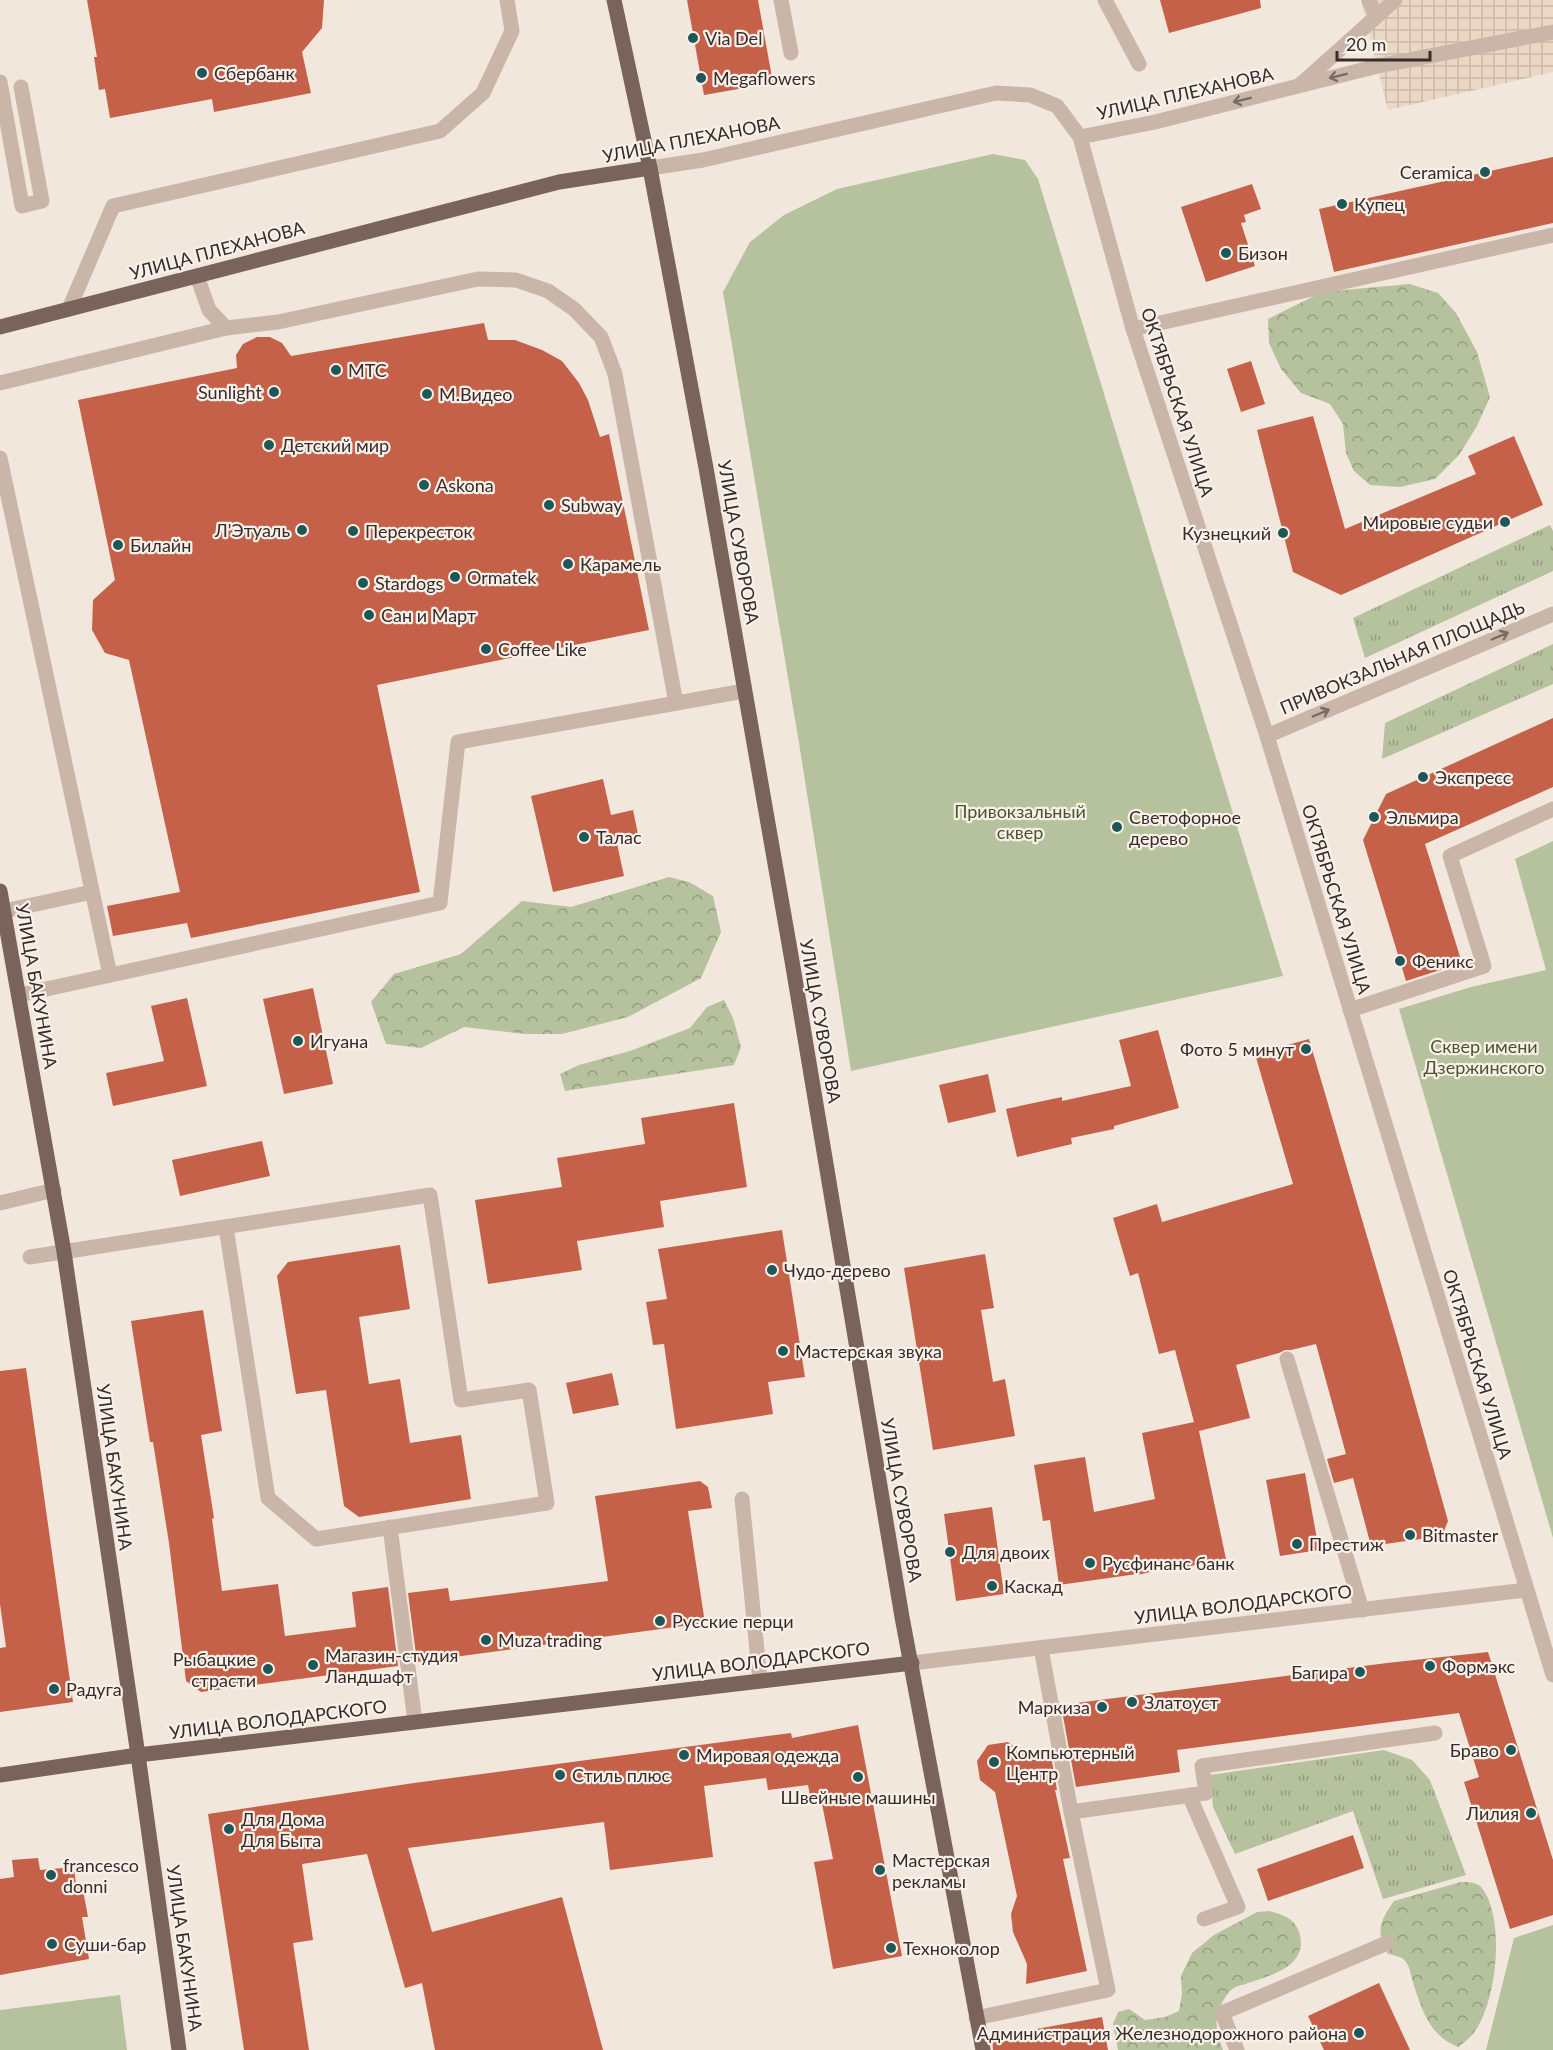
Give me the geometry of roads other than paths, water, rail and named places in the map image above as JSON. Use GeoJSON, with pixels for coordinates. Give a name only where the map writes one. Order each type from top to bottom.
{"type":"FeatureCollection","features":[{"type":"Feature","properties":{"kind":"main road","name":"УЛИЦА СУВОРОВА"},"geometry":{"type":"LineString","coordinates":[[614,0],[651,168],[706,468],[792,961],[902,1617],[982,2050]]}},
{"type":"Feature","properties":{"kind":"main road","name":"УЛИЦА ПЛЕХАНОВА"},"geometry":{"type":"LineString","coordinates":[[0,327],[560,182],[651,168]]}},
{"type":"Feature","properties":{"kind":"main road","name":"УЛИЦА БАКУНИНА"},"geometry":{"type":"LineString","coordinates":[[0,891],[64,1252],[179,2050]]}},
{"type":"Feature","properties":{"kind":"main road","name":"УЛИЦА ВОЛОДАРСКОГО"},"geometry":{"type":"LineString","coordinates":[[0,1775],[138,1755],[912,1663]]}},
{"type":"Feature","properties":{"kind":"street"},"geometry":{"type":"LineString","coordinates":[[69,309],[113,206],[440,131],[483,93],[512,31],[507,0]]}},
{"type":"Feature","properties":{"kind":"street"},"geometry":{"type":"LineString","coordinates":[[781,0],[791,53]]}},
{"type":"Feature","properties":{"kind":"street"},"geometry":{"type":"LineString","coordinates":[[1105,0],[1139,64]]}},
{"type":"Feature","properties":{"kind":"street"},"geometry":{"type":"LineString","coordinates":[[1369,0],[1376,17]]}},
{"type":"Feature","properties":{"kind":"street"},"geometry":{"type":"LineString","coordinates":[[1299,86],[1395,0]]}},
{"type":"Feature","properties":{"kind":"street","name":"УЛИЦА ПЛЕХАНОВА"},"geometry":{"type":"LineString","coordinates":[[651,168],[703,160],[996,93],[1030,95],[1057,106],[1080,136],[1155,122],[1378,66],[1553,32]]}},
{"type":"Feature","properties":{"kind":"street"},"geometry":{"type":"LineString","coordinates":[[0,82],[22,206],[42,201],[21,87]]}},
{"type":"Feature","properties":{"kind":"street","name":"ОКТЯБРЬСКАЯ УЛИЦА"},"geometry":{"type":"LineString","coordinates":[[1080,136],[1133,329],[1267,736],[1553,1675]]}},
{"type":"Feature","properties":{"kind":"street"},"geometry":{"type":"LineString","coordinates":[[1133,329],[1553,235]]}},
{"type":"Feature","properties":{"kind":"street"},"geometry":{"type":"LineString","coordinates":[[197,276],[209,310],[226,328]]}},
{"type":"Feature","properties":{"kind":"street"},"geometry":{"type":"LineString","coordinates":[[0,383],[226,328],[278,322],[478,279],[516,280],[548,291],[574,309],[601,338],[615,374],[676,703]]}},
{"type":"Feature","properties":{"kind":"street"},"geometry":{"type":"LineString","coordinates":[[0,458],[110,975]]}},
{"type":"Feature","properties":{"kind":"street","name":"ПРИВОКЗАЛЬНАЯ ПЛОЩАДЬ"},"geometry":{"type":"LineString","coordinates":[[1267,736],[1553,614]]}},
{"type":"Feature","properties":{"kind":"street"},"geometry":{"type":"LineString","coordinates":[[19,995],[440,903],[458,742],[744,690]]}},
{"type":"Feature","properties":{"kind":"street"},"geometry":{"type":"LineString","coordinates":[[1350,1010],[1484,966],[1450,856],[1553,809]]}},
{"type":"Feature","properties":{"kind":"street"},"geometry":{"type":"LineString","coordinates":[[4,911],[92,892]]}},
{"type":"Feature","properties":{"kind":"street"},"geometry":{"type":"LineString","coordinates":[[0,1203],[54,1191]]}},
{"type":"Feature","properties":{"kind":"street"},"geometry":{"type":"LineString","coordinates":[[30,1257],[430,1195],[461,1400],[530,1390],[547,1503],[316,1539],[268,1498],[226,1227]]}},
{"type":"Feature","properties":{"kind":"street"},"geometry":{"type":"LineString","coordinates":[[1287,1359],[1362,1610]]}},
{"type":"Feature","properties":{"kind":"street"},"geometry":{"type":"LineString","coordinates":[[742,1499],[759,1681]]}},
{"type":"Feature","properties":{"kind":"street"},"geometry":{"type":"LineString","coordinates":[[390,1527],[415,1722]]}},
{"type":"Feature","properties":{"kind":"street","name":"УЛИЦА ВОЛОДАРСКОГО"},"geometry":{"type":"LineString","coordinates":[[912,1663],[1526,1590]]}},
{"type":"Feature","properties":{"kind":"street"},"geometry":{"type":"LineString","coordinates":[[976,2018],[1108,1990],[1071,1812],[1041,1648]]}},
{"type":"Feature","properties":{"kind":"street"},"geometry":{"type":"LineString","coordinates":[[1071,1812],[1206,1792],[1202,1766],[1435,1733]]}},
{"type":"Feature","properties":{"kind":"street"},"geometry":{"type":"LineString","coordinates":[[1189,1795],[1238,1907],[1204,1919]]}},
{"type":"Feature","properties":{"kind":"street"},"geometry":{"type":"LineString","coordinates":[[1238,2050],[1222,2013],[1387,1943]]}},
{"type":"Feature","properties":{"kind":"place","name":"Via Del"},"geometry":{"type":"Point","coordinates":[693,38]}},
{"type":"Feature","properties":{"kind":"place","name":"Сбербанк"},"geometry":{"type":"Point","coordinates":[202,73]}},
{"type":"Feature","properties":{"kind":"place","name":"Megaflowers"},"geometry":{"type":"Point","coordinates":[701,78]}},
{"type":"Feature","properties":{"kind":"place","name":"Ceramica"},"geometry":{"type":"Point","coordinates":[1485,172]}},
{"type":"Feature","properties":{"kind":"place","name":"Купец"},"geometry":{"type":"Point","coordinates":[1342,204]}},
{"type":"Feature","properties":{"kind":"place","name":"Бизон"},"geometry":{"type":"Point","coordinates":[1226,253]}},
{"type":"Feature","properties":{"kind":"place","name":"МТС"},"geometry":{"type":"Point","coordinates":[336,370]}},
{"type":"Feature","properties":{"kind":"place","name":"Sunlight"},"geometry":{"type":"Point","coordinates":[274,392]}},
{"type":"Feature","properties":{"kind":"place","name":"М.Видео"},"geometry":{"type":"Point","coordinates":[427,394]}},
{"type":"Feature","properties":{"kind":"place","name":"Детский мир"},"geometry":{"type":"Point","coordinates":[269,445]}},
{"type":"Feature","properties":{"kind":"place","name":"Askona"},"geometry":{"type":"Point","coordinates":[424,485]}},
{"type":"Feature","properties":{"kind":"place","name":"Subway"},"geometry":{"type":"Point","coordinates":[549,505]}},
{"type":"Feature","properties":{"kind":"place","name":"Мировые судьи"},"geometry":{"type":"Point","coordinates":[1505,522]}},
{"type":"Feature","properties":{"kind":"place","name":"Л'Этуаль"},"geometry":{"type":"Point","coordinates":[302,530]}},
{"type":"Feature","properties":{"kind":"place","name":"Перекресток"},"geometry":{"type":"Point","coordinates":[353,531]}},
{"type":"Feature","properties":{"kind":"place","name":"Кузнецкий"},"geometry":{"type":"Point","coordinates":[1283,533]}},
{"type":"Feature","properties":{"kind":"place","name":"Билайн"},"geometry":{"type":"Point","coordinates":[118,545]}},
{"type":"Feature","properties":{"kind":"place","name":"Карамель"},"geometry":{"type":"Point","coordinates":[568,564]}},
{"type":"Feature","properties":{"kind":"place","name":"Ormatek"},"geometry":{"type":"Point","coordinates":[455,577]}},
{"type":"Feature","properties":{"kind":"place","name":"Stardogs"},"geometry":{"type":"Point","coordinates":[363,583]}},
{"type":"Feature","properties":{"kind":"place","name":"Сан и Март"},"geometry":{"type":"Point","coordinates":[369,615]}},
{"type":"Feature","properties":{"kind":"place","name":"Coffee Like"},"geometry":{"type":"Point","coordinates":[486,649]}},
{"type":"Feature","properties":{"kind":"place","name":"Экспресс"},"geometry":{"type":"Point","coordinates":[1423,777]}},
{"type":"Feature","properties":{"kind":"place","name":"Эльмира"},"geometry":{"type":"Point","coordinates":[1374,817]}},
{"type":"Feature","properties":{"kind":"place","name":"Светофорное дерево"},"geometry":{"type":"Point","coordinates":[1117,827]}},
{"type":"Feature","properties":{"kind":"place","name":"Талас"},"geometry":{"type":"Point","coordinates":[584,837]}},
{"type":"Feature","properties":{"kind":"place","name":"Феникс"},"geometry":{"type":"Point","coordinates":[1400,961]}},
{"type":"Feature","properties":{"kind":"place","name":"Игуана"},"geometry":{"type":"Point","coordinates":[298,1041]}},
{"type":"Feature","properties":{"kind":"place","name":"Фото 5 минут"},"geometry":{"type":"Point","coordinates":[1306,1049]}},
{"type":"Feature","properties":{"kind":"place","name":"Чудо-дерево"},"geometry":{"type":"Point","coordinates":[772,1270]}},
{"type":"Feature","properties":{"kind":"place","name":"Мастерская звука"},"geometry":{"type":"Point","coordinates":[783,1351]}},
{"type":"Feature","properties":{"kind":"place","name":"Bitmaster"},"geometry":{"type":"Point","coordinates":[1410,1535]}},
{"type":"Feature","properties":{"kind":"place","name":"Престиж"},"geometry":{"type":"Point","coordinates":[1297,1544]}},
{"type":"Feature","properties":{"kind":"place","name":"Для двоих"},"geometry":{"type":"Point","coordinates":[950,1552]}},
{"type":"Feature","properties":{"kind":"place","name":"Русфинанс банк"},"geometry":{"type":"Point","coordinates":[1090,1563]}},
{"type":"Feature","properties":{"kind":"place","name":"Каскад"},"geometry":{"type":"Point","coordinates":[992,1586]}},
{"type":"Feature","properties":{"kind":"place","name":"Русские перци"},"geometry":{"type":"Point","coordinates":[660,1621]}},
{"type":"Feature","properties":{"kind":"place","name":"Muza trading"},"geometry":{"type":"Point","coordinates":[486,1640]}},
{"type":"Feature","properties":{"kind":"place","name":"Магазин-студия Ландшафт"},"geometry":{"type":"Point","coordinates":[313,1665]}},
{"type":"Feature","properties":{"kind":"place","name":"Формэкс"},"geometry":{"type":"Point","coordinates":[1430,1666]}},
{"type":"Feature","properties":{"kind":"place","name":"Рыбацкие страсти"},"geometry":{"type":"Point","coordinates":[268,1669]}},
{"type":"Feature","properties":{"kind":"place","name":"Багира"},"geometry":{"type":"Point","coordinates":[1360,1672]}},
{"type":"Feature","properties":{"kind":"place","name":"Радуга"},"geometry":{"type":"Point","coordinates":[54,1689]}},
{"type":"Feature","properties":{"kind":"place","name":"Златоуст"},"geometry":{"type":"Point","coordinates":[1132,1702]}},
{"type":"Feature","properties":{"kind":"place","name":"Маркиза"},"geometry":{"type":"Point","coordinates":[1102,1707]}},
{"type":"Feature","properties":{"kind":"place","name":"Браво"},"geometry":{"type":"Point","coordinates":[1511,1750]}},
{"type":"Feature","properties":{"kind":"place","name":"Мировая одежда"},"geometry":{"type":"Point","coordinates":[684,1755]}},
{"type":"Feature","properties":{"kind":"place","name":"Компьютерный Центр"},"geometry":{"type":"Point","coordinates":[994,1762]}},
{"type":"Feature","properties":{"kind":"place","name":"Стиль плюс"},"geometry":{"type":"Point","coordinates":[560,1775]}},
{"type":"Feature","properties":{"kind":"place","name":"Швейные машины"},"geometry":{"type":"Point","coordinates":[858,1777]}},
{"type":"Feature","properties":{"kind":"place","name":"Лилия"},"geometry":{"type":"Point","coordinates":[1531,1813]}},
{"type":"Feature","properties":{"kind":"place","name":"Для Дома Для Быта"},"geometry":{"type":"Point","coordinates":[229,1829]}},
{"type":"Feature","properties":{"kind":"place","name":"Мастерская рекламы"},"geometry":{"type":"Point","coordinates":[880,1870]}},
{"type":"Feature","properties":{"kind":"place","name":"francesco donni"},"geometry":{"type":"Point","coordinates":[51,1875]}},
{"type":"Feature","properties":{"kind":"place","name":"Суши-бар"},"geometry":{"type":"Point","coordinates":[52,1944]}},
{"type":"Feature","properties":{"kind":"place","name":"Техноколор"},"geometry":{"type":"Point","coordinates":[891,1948]}},
{"type":"Feature","properties":{"kind":"place","name":"Администрация Железнодорожного района"},"geometry":{"type":"Point","coordinates":[1359,2033]}},
{"type":"Feature","properties":{"kind":"park label","name":"Привокзальный сквер"},"geometry":{"type":"Point","coordinates":[1020,821]}},
{"type":"Feature","properties":{"kind":"park label","name":"Сквер имени Дзержинского"},"geometry":{"type":"Point","coordinates":[1484,1056]}}]}
